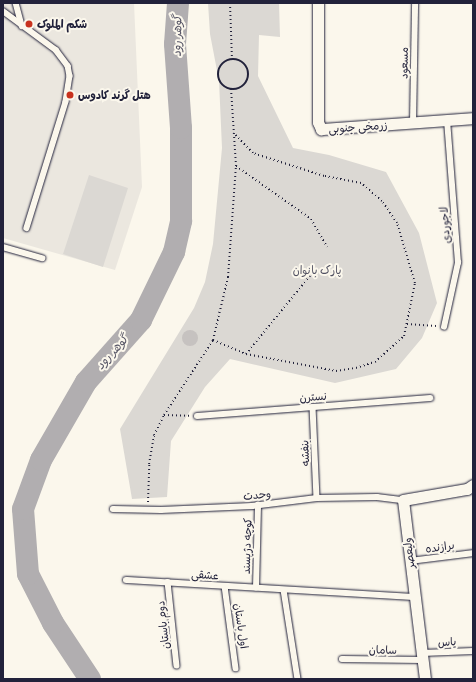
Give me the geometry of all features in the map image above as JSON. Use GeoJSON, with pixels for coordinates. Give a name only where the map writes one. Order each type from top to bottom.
{"type":"FeatureCollection","features":[{"type":"Feature","properties":{"kind":"street","name":"زرمخی جنوبی"},"geometry":{"type":"LineString","coordinates":[[318,3],[318,122],[321,129],[473,118]]}},
{"type":"Feature","properties":{"kind":"street"},"geometry":{"type":"LineString","coordinates":[[403,500],[467,490],[473,485]]}},
{"type":"Feature","properties":{"kind":"street","name":"ولیعصر"},"geometry":{"type":"LineString","coordinates":[[403,500],[425,679]]}},
{"type":"Feature","properties":{"kind":"lane"},"geometry":{"type":"LineString","coordinates":[[16,3],[22,26]]}},
{"type":"Feature","properties":{"kind":"lane","name":"مسعود"},"geometry":{"type":"LineString","coordinates":[[413,123],[415,3]]}},
{"type":"Feature","properties":{"kind":"lane"},"geometry":{"type":"LineString","coordinates":[[3,11],[56,50],[68,66],[70,76],[66,102],[28,228]]}},
{"type":"Feature","properties":{"kind":"lane","name":"لاجوردی"},"geometry":{"type":"LineString","coordinates":[[444,327],[458,263],[447,120]]}},
{"type":"Feature","properties":{"kind":"lane"},"geometry":{"type":"LineString","coordinates":[[3,247],[42,258]]}},
{"type":"Feature","properties":{"kind":"lane","name":"نسترن"},"geometry":{"type":"LineString","coordinates":[[197,416],[430,398]]}},
{"type":"Feature","properties":{"kind":"lane","name":"بنفشه"},"geometry":{"type":"LineString","coordinates":[[313,407],[317,498]]}},
{"type":"Feature","properties":{"kind":"lane","name":"وحدت"},"geometry":{"type":"LineString","coordinates":[[113,509],[147,510],[258,505],[317,498],[377,497],[403,500]]}},
{"type":"Feature","properties":{"kind":"lane","name":"کوچه دژپسند"},"geometry":{"type":"LineString","coordinates":[[256,588],[258,505]]}},
{"type":"Feature","properties":{"kind":"lane","name":"برازنده"},"geometry":{"type":"LineString","coordinates":[[410,561],[473,553]]}},
{"type":"Feature","properties":{"kind":"lane","name":"عشقی"},"geometry":{"type":"LineString","coordinates":[[126,580],[415,597]]}},
{"type":"Feature","properties":{"kind":"lane","name":"دوم باستان"},"geometry":{"type":"LineString","coordinates":[[168,582],[177,666]]}},
{"type":"Feature","properties":{"kind":"lane","name":"اول باستان"},"geometry":{"type":"LineString","coordinates":[[225,586],[236,668]]}},
{"type":"Feature","properties":{"kind":"lane"},"geometry":{"type":"LineString","coordinates":[[284,590],[298,679]]}},
{"type":"Feature","properties":{"kind":"lane","name":"یاس"},"geometry":{"type":"LineString","coordinates":[[422,656],[473,651]]}},
{"type":"Feature","properties":{"kind":"lane","name":"سامان"},"geometry":{"type":"LineString","coordinates":[[342,659],[422,656]]}},
{"type":"Feature","properties":{"kind":"path"},"geometry":{"type":"LineString","coordinates":[[230,3],[232,60]]}},
{"type":"Feature","properties":{"kind":"path"},"geometry":{"type":"LineString","coordinates":[[232,60],[238,60],[246,66],[248,76],[244,85],[231,89],[226,88],[219,81],[217,74],[220,65],[232,60]]}},
{"type":"Feature","properties":{"kind":"path"},"geometry":{"type":"LineString","coordinates":[[147,510],[149,464],[154,435],[164,415],[213,340],[228,277],[236,166],[231,89]]}},
{"type":"Feature","properties":{"kind":"path"},"geometry":{"type":"LineString","coordinates":[[213,340],[246,354],[336,371],[356,368],[375,362],[404,336],[408,324],[415,283],[397,223],[382,201],[361,183],[324,176],[253,153],[234,133]]}},
{"type":"Feature","properties":{"kind":"path"},"geometry":{"type":"LineString","coordinates":[[236,166],[312,219],[327,247]]}},
{"type":"Feature","properties":{"kind":"path"},"geometry":{"type":"LineString","coordinates":[[246,354],[314,271]]}},
{"type":"Feature","properties":{"kind":"path"},"geometry":{"type":"LineString","coordinates":[[408,324],[444,327]]}},
{"type":"Feature","properties":{"kind":"path"},"geometry":{"type":"LineString","coordinates":[[164,415],[197,416]]}},
{"type":"Feature","properties":{"kind":"shaded area","name":"هتل گرند کادوس"},"geometry":{"type":"Polygon","coordinates":[[[3,3],[134,3],[142,187],[115,270],[3,238],[3,3]]]}},
{"type":"Feature","properties":{"kind":"green space","name":"پارک بانوان"},"geometry":{"type":"Polygon","coordinates":[[[208,3],[279,3],[280,37],[259,35],[258,76],[293,148],[329,155],[386,172],[419,233],[437,303],[422,338],[396,369],[335,383],[230,359],[205,387],[171,441],[167,497],[132,499],[120,429],[194,308],[205,282],[213,244],[222,148],[219,81],[210,34],[208,3]]]}},
{"type":"Feature","properties":{"kind":"green space"},"geometry":{"type":"Polygon","coordinates":[[[89,175],[128,188],[103,267],[63,254],[89,175]]]}},
{"type":"Feature","properties":{"kind":"building"},"geometry":{"type":"Polygon","coordinates":[[[190,330],[196,332],[198,338],[196,344],[190,346],[184,344],[182,338],[184,332],[190,330]]]}},
{"type":"Feature","properties":{"kind":"waterway","name":"گوهر رود"},"geometry":{"type":"LineString","coordinates":[[90,679],[53,623],[28,574],[23,509],[41,460],[86,382],[141,320],[174,252],[181,221],[181,128],[175,44],[178,3]]}},
{"type":"Feature","properties":{"kind":"place","name":"شکم الملوک"},"geometry":{"type":"Point","coordinates":[29,24]}},
{"type":"Feature","properties":{"kind":"place","name":"هتل گرند کادوس"},"geometry":{"type":"Point","coordinates":[70,95]}}]}
